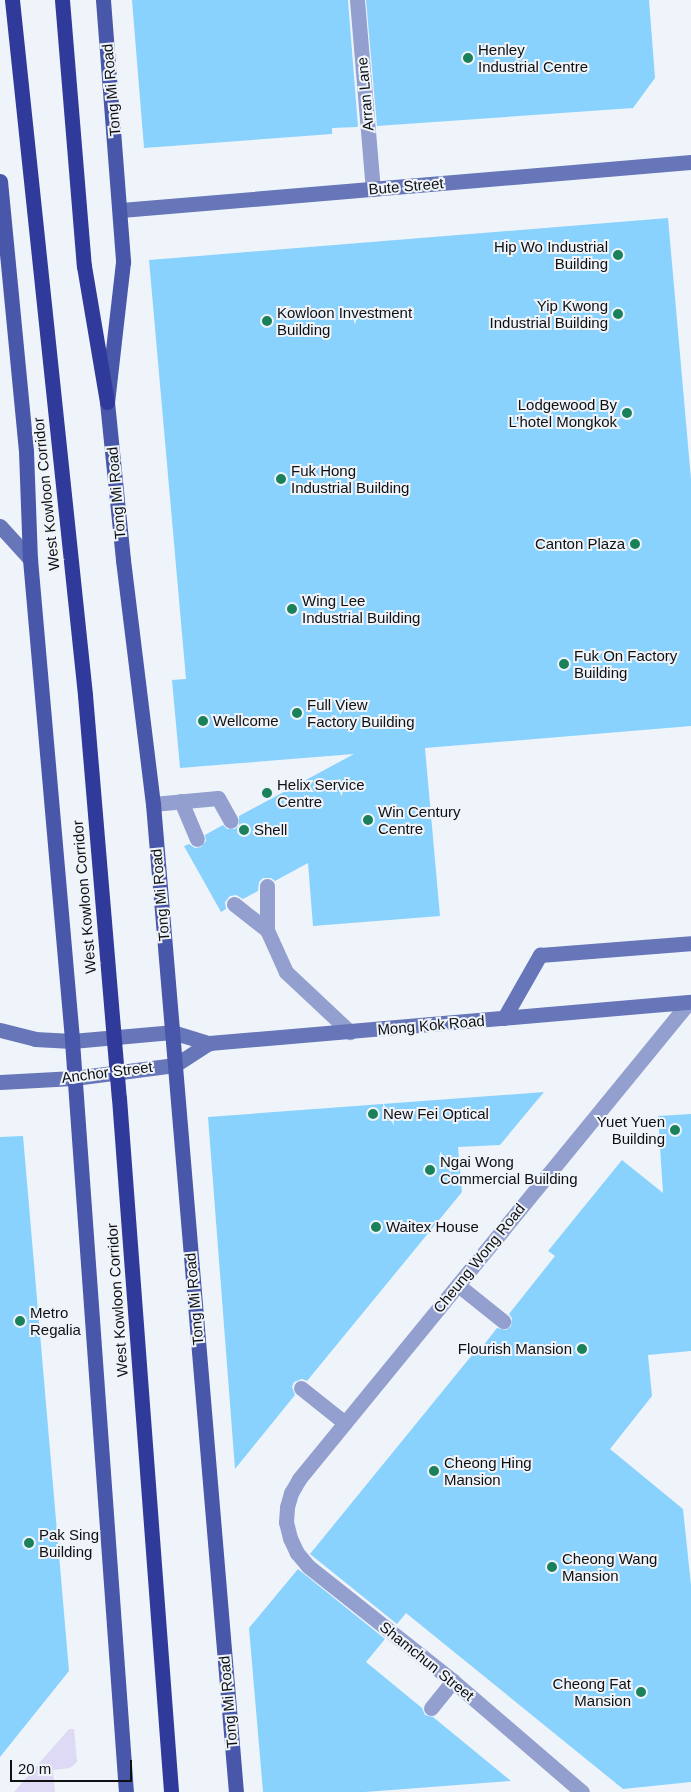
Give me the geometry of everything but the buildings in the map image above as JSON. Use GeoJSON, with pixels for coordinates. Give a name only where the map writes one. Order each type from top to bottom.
{"type":"FeatureCollection","features":[{"type":"Feature","properties":{"kind":"highway","name":"West Kowloon Corridor"},"geometry":{"type":"LineString","coordinates":[[12,0],[86,705],[119,1098],[171,1792]]}},
{"type":"Feature","properties":{"kind":"highway"},"geometry":{"type":"LineString","coordinates":[[62,0],[78,219],[107,402]]}},
{"type":"Feature","properties":{"kind":"main road","name":"Tong Mi Road"},"geometry":{"type":"LineString","coordinates":[[102,0],[121,210],[123,262],[107,402],[122,560],[153,804],[236,1792]]}},
{"type":"Feature","properties":{"kind":"main road"},"geometry":{"type":"LineString","coordinates":[[0,181],[26,451],[30,559],[72,1041],[126,1792]]}},
{"type":"Feature","properties":{"kind":"street","name":"Arran Lane"},"geometry":{"type":"LineString","coordinates":[[357,0],[373,189]]}},
{"type":"Feature","properties":{"kind":"street","name":"Bute Street"},"geometry":{"type":"LineString","coordinates":[[121,210],[691,162]]}},
{"type":"Feature","properties":{"kind":"street"},"geometry":{"type":"LineString","coordinates":[[0,526],[30,559]]}},
{"type":"Feature","properties":{"kind":"street"},"geometry":{"type":"LineString","coordinates":[[153,804],[218,798],[231,821]]}},
{"type":"Feature","properties":{"kind":"street"},"geometry":{"type":"LineString","coordinates":[[181,801],[197,839]]}},
{"type":"Feature","properties":{"kind":"street"},"geometry":{"type":"LineString","coordinates":[[267,886],[267,930],[286,972],[350,1032]]}},
{"type":"Feature","properties":{"kind":"street"},"geometry":{"type":"LineString","coordinates":[[234,904],[267,930]]}},
{"type":"Feature","properties":{"kind":"street"},"geometry":{"type":"LineString","coordinates":[[504,1018],[540,956],[691,943]]}},
{"type":"Feature","properties":{"kind":"street","name":"Mong Kok Road"},"geometry":{"type":"LineString","coordinates":[[172,1032],[209,1043],[690,1002]]}},
{"type":"Feature","properties":{"kind":"street","name":"Cheung Wong Road"},"geometry":{"type":"LineString","coordinates":[[286,1522],[291,1493],[299,1479],[690,1002]]}},
{"type":"Feature","properties":{"kind":"street"},"geometry":{"type":"LineString","coordinates":[[0,1030],[36,1039],[72,1041],[172,1032]]}},
{"type":"Feature","properties":{"kind":"street","name":"Anchor Street"},"geometry":{"type":"LineString","coordinates":[[0,1082],[74,1078],[175,1065],[209,1043]]}},
{"type":"Feature","properties":{"kind":"street"},"geometry":{"type":"LineString","coordinates":[[458,1285],[503,1321]]}},
{"type":"Feature","properties":{"kind":"street"},"geometry":{"type":"LineString","coordinates":[[301,1388],[345,1423]]}},
{"type":"Feature","properties":{"kind":"street","name":"Shamchun Street"},"geometry":{"type":"LineString","coordinates":[[286,1522],[290,1538],[297,1553],[308,1566],[453,1681],[582,1792]]}},
{"type":"Feature","properties":{"kind":"street"},"geometry":{"type":"LineString","coordinates":[[431,1708],[453,1681]]}},
{"type":"Feature","properties":{"kind":"shaded area"},"geometry":{"type":"Polygon","coordinates":[[[69,1729],[74,1729],[77,1762],[70,1768],[53,1770],[55,1792],[14,1792],[69,1729]]]}},
{"type":"Feature","properties":{"kind":"place","name":"Henley Industrial Centre"},"geometry":{"type":"Point","coordinates":[468,58]}},
{"type":"Feature","properties":{"kind":"place","name":"Hip Wo Industrial Building"},"geometry":{"type":"Point","coordinates":[618,255]}},
{"type":"Feature","properties":{"kind":"place","name":"Yip Kwong Industrial Building"},"geometry":{"type":"Point","coordinates":[618,314]}},
{"type":"Feature","properties":{"kind":"place","name":"Kowloon Investment Building"},"geometry":{"type":"Point","coordinates":[267,321]}},
{"type":"Feature","properties":{"kind":"place","name":"Lodgewood By L’hotel Mongkok"},"geometry":{"type":"Point","coordinates":[627,413]}},
{"type":"Feature","properties":{"kind":"place","name":"Fuk Hong Industrial Building"},"geometry":{"type":"Point","coordinates":[281,479]}},
{"type":"Feature","properties":{"kind":"place","name":"Canton Plaza"},"geometry":{"type":"Point","coordinates":[635,544]}},
{"type":"Feature","properties":{"kind":"place","name":"Wing Lee Industrial Building"},"geometry":{"type":"Point","coordinates":[292,609]}},
{"type":"Feature","properties":{"kind":"place","name":"Fuk On Factory Building"},"geometry":{"type":"Point","coordinates":[564,664]}},
{"type":"Feature","properties":{"kind":"place","name":"Full View Factory Building"},"geometry":{"type":"Point","coordinates":[297,713]}},
{"type":"Feature","properties":{"kind":"place","name":"Wellcome"},"geometry":{"type":"Point","coordinates":[203,721]}},
{"type":"Feature","properties":{"kind":"place","name":"Helix Service Centre"},"geometry":{"type":"Point","coordinates":[267,793]}},
{"type":"Feature","properties":{"kind":"place","name":"Win Century Centre"},"geometry":{"type":"Point","coordinates":[368,820]}},
{"type":"Feature","properties":{"kind":"place","name":"Shell"},"geometry":{"type":"Point","coordinates":[244,830]}},
{"type":"Feature","properties":{"kind":"place","name":"New Fei Optical"},"geometry":{"type":"Point","coordinates":[373,1114]}},
{"type":"Feature","properties":{"kind":"place","name":"Yuet Yuen Building"},"geometry":{"type":"Point","coordinates":[675,1130]}},
{"type":"Feature","properties":{"kind":"place","name":"Ngai Wong Commercial Building"},"geometry":{"type":"Point","coordinates":[430,1170]}},
{"type":"Feature","properties":{"kind":"place","name":"Waitex House"},"geometry":{"type":"Point","coordinates":[376,1227]}},
{"type":"Feature","properties":{"kind":"place","name":"Metro Regalia"},"geometry":{"type":"Point","coordinates":[20,1321]}},
{"type":"Feature","properties":{"kind":"place","name":"Flourish Mansion"},"geometry":{"type":"Point","coordinates":[582,1349]}},
{"type":"Feature","properties":{"kind":"place","name":"Cheong Hing Mansion"},"geometry":{"type":"Point","coordinates":[434,1471]}},
{"type":"Feature","properties":{"kind":"place","name":"Pak Sing Building"},"geometry":{"type":"Point","coordinates":[29,1543]}},
{"type":"Feature","properties":{"kind":"place","name":"Cheong Wang Mansion"},"geometry":{"type":"Point","coordinates":[552,1567]}},
{"type":"Feature","properties":{"kind":"place","name":"Cheong Fat Mansion"},"geometry":{"type":"Point","coordinates":[641,1692]}}]}
